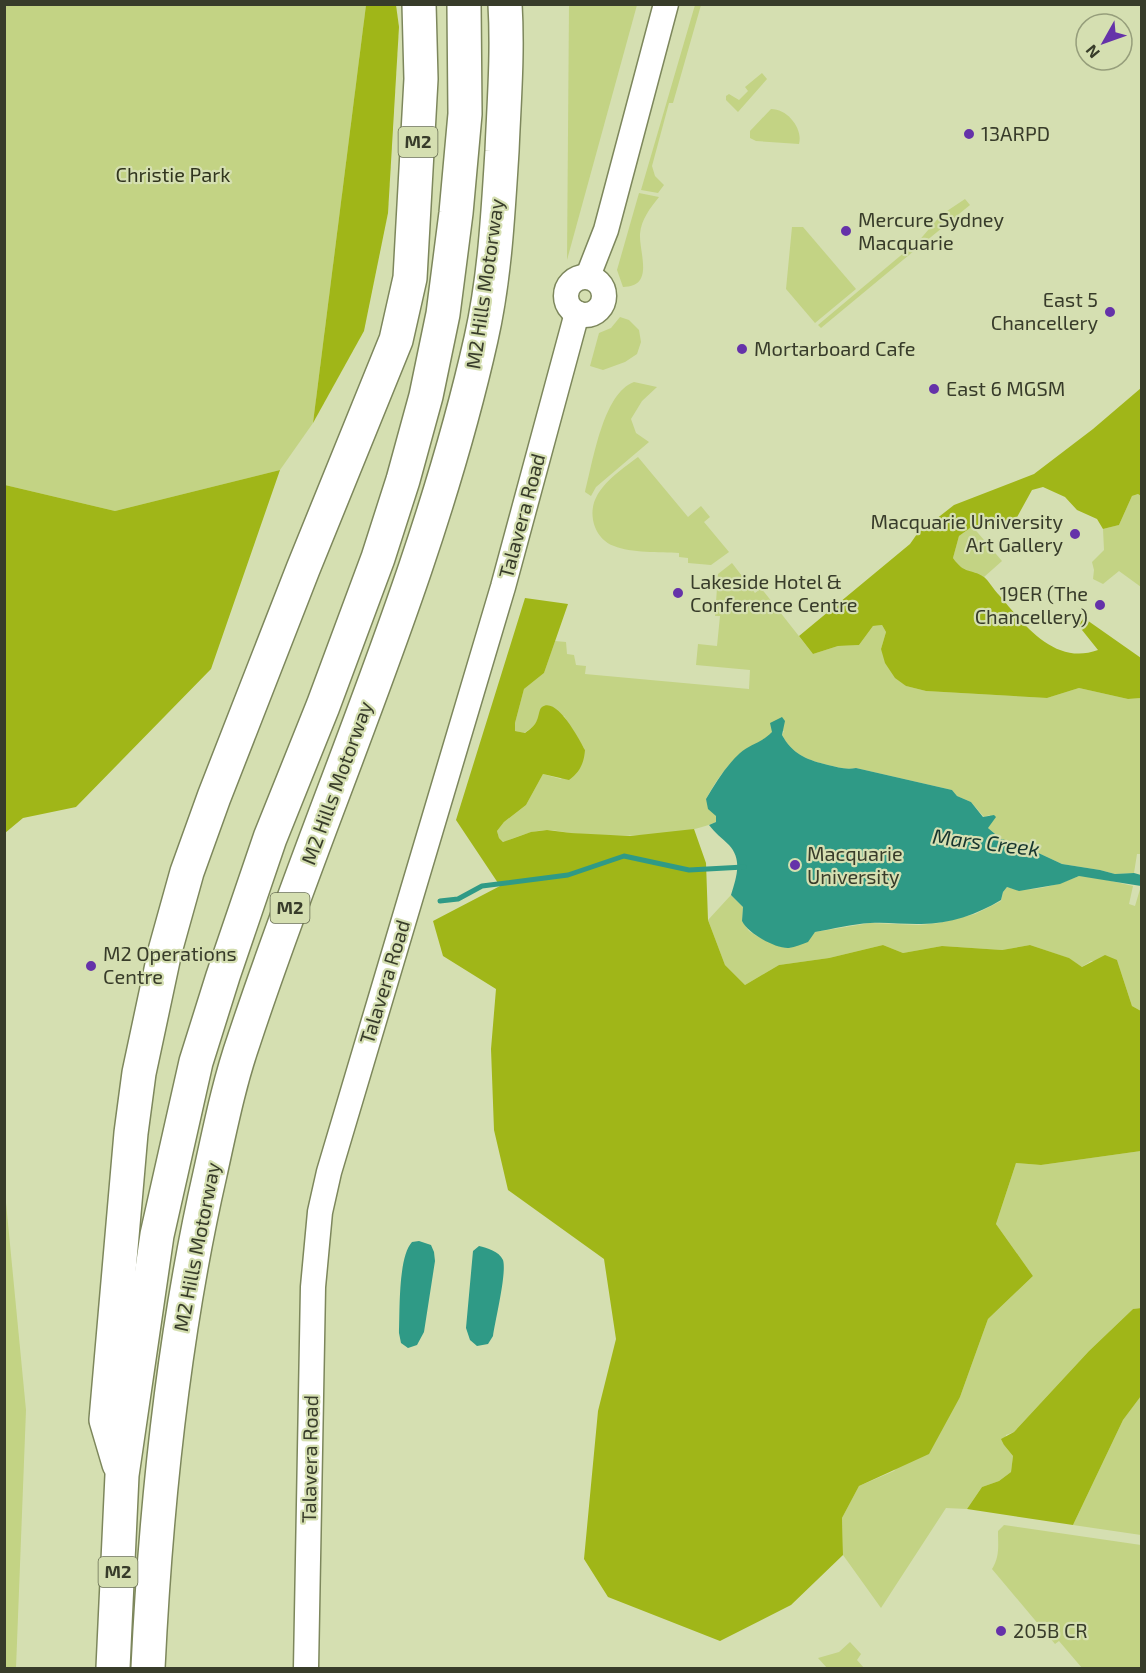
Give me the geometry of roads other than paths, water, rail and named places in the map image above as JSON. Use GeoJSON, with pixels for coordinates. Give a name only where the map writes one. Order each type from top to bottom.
{"type":"FeatureCollection","features":[{"type":"Feature","properties":{"kind":"highway","name":"M2"},"geometry":{"type":"LineString","coordinates":[[122,1475],[106,1420],[131,1133],[139,1073],[165,951],[188,872],[214,797],[396,340],[410,278],[421,79],[419,4]]}},
{"type":"Feature","properties":{"kind":"highway","name":"M2 Hills Motorway"},"geometry":{"type":"LineString","coordinates":[[113,1668],[122,1475],[157,1236],[196,1062],[270,838],[324,706],[378,558],[403,480],[426,396],[443,314],[456,213],[465,114],[464,4]]}},
{"type":"Feature","properties":{"kind":"highway","name":"M2 Hills Motorway"},"geometry":{"type":"LineString","coordinates":[[148,1668],[153,1559],[168,1418],[185,1299],[200,1217],[220,1130],[242,1044],[421,549],[460,425],[482,334],[496,236],[507,54],[505,4]]}},
{"type":"Feature","properties":{"kind":"highway","name":"M2"},"geometry":{"type":"LineString","coordinates":[[501,163],[519,63],[521,4]]}},
{"type":"Feature","properties":{"kind":"street","name":"Talavera Road"},"geometry":{"type":"LineString","coordinates":[[306,1668],[313,1287],[320,1212],[333,1160],[503,587],[577,313],[589,315],[595,312],[605,296],[598,281],[588,276],[606,231],[666,4]]}},
{"type":"Feature","properties":{"kind":"water"},"geometry":{"type":"Polygon","coordinates":[[[782,717],[785,721],[782,735],[786,742],[808,759],[952,790],[957,796],[971,802],[983,817],[994,815],[996,817],[988,828],[1001,839],[1017,843],[1062,864],[1115,874],[1141,875],[1141,886],[1079,876],[1060,884],[1019,891],[1007,887],[1001,900],[982,910],[950,921],[928,924],[849,925],[815,932],[808,942],[791,948],[783,948],[770,943],[756,935],[742,921],[743,907],[731,895],[737,869],[736,857],[729,845],[709,825],[716,822],[716,816],[708,809],[706,799],[735,758],[772,732],[770,723],[782,717]]]}},
{"type":"Feature","properties":{"kind":"water"},"geometry":{"type":"Polygon","coordinates":[[[419,1241],[431,1245],[435,1261],[424,1332],[417,1345],[408,1348],[401,1343],[399,1333],[402,1272],[407,1249],[412,1242],[419,1241]]]}},
{"type":"Feature","properties":{"kind":"water"},"geometry":{"type":"Polygon","coordinates":[[[479,1246],[499,1254],[504,1266],[493,1336],[488,1344],[477,1346],[470,1340],[466,1328],[473,1251],[479,1246]]]}},
{"type":"Feature","properties":{"kind":"waterway","name":"Mars Creek"},"geometry":{"type":"LineString","coordinates":[[440,901],[458,899],[482,886],[568,875],[624,856],[689,870],[744,867]]}},
{"type":"Feature","properties":{"kind":"place","name":"13ARPD"},"geometry":{"type":"Point","coordinates":[969,134]}},
{"type":"Feature","properties":{"kind":"place","name":"Mercure Sydney Macquarie"},"geometry":{"type":"Point","coordinates":[846,231]}},
{"type":"Feature","properties":{"kind":"place","name":"East 5 Chancellery"},"geometry":{"type":"Point","coordinates":[1110,312]}},
{"type":"Feature","properties":{"kind":"place","name":"Mortarboard Cafe"},"geometry":{"type":"Point","coordinates":[742,349]}},
{"type":"Feature","properties":{"kind":"place","name":"East 6 MGSM"},"geometry":{"type":"Point","coordinates":[934,389]}},
{"type":"Feature","properties":{"kind":"place","name":"Macquarie University Art Gallery"},"geometry":{"type":"Point","coordinates":[1075,534]}},
{"type":"Feature","properties":{"kind":"place","name":"Lakeside Hotel & Conference Centre"},"geometry":{"type":"Point","coordinates":[678,593]}},
{"type":"Feature","properties":{"kind":"place","name":"19ER (The Chancellery)"},"geometry":{"type":"Point","coordinates":[1100,605]}},
{"type":"Feature","properties":{"kind":"place","name":"Macquarie University"},"geometry":{"type":"Point","coordinates":[795,865]}},
{"type":"Feature","properties":{"kind":"place","name":"M2 Operations Centre"},"geometry":{"type":"Point","coordinates":[91,966]}},
{"type":"Feature","properties":{"kind":"place","name":"205B CR"},"geometry":{"type":"Point","coordinates":[1001,1631]}},
{"type":"Feature","properties":{"kind":"park label","name":"Christie Park"},"geometry":{"type":"Point","coordinates":[173,175]}}]}
